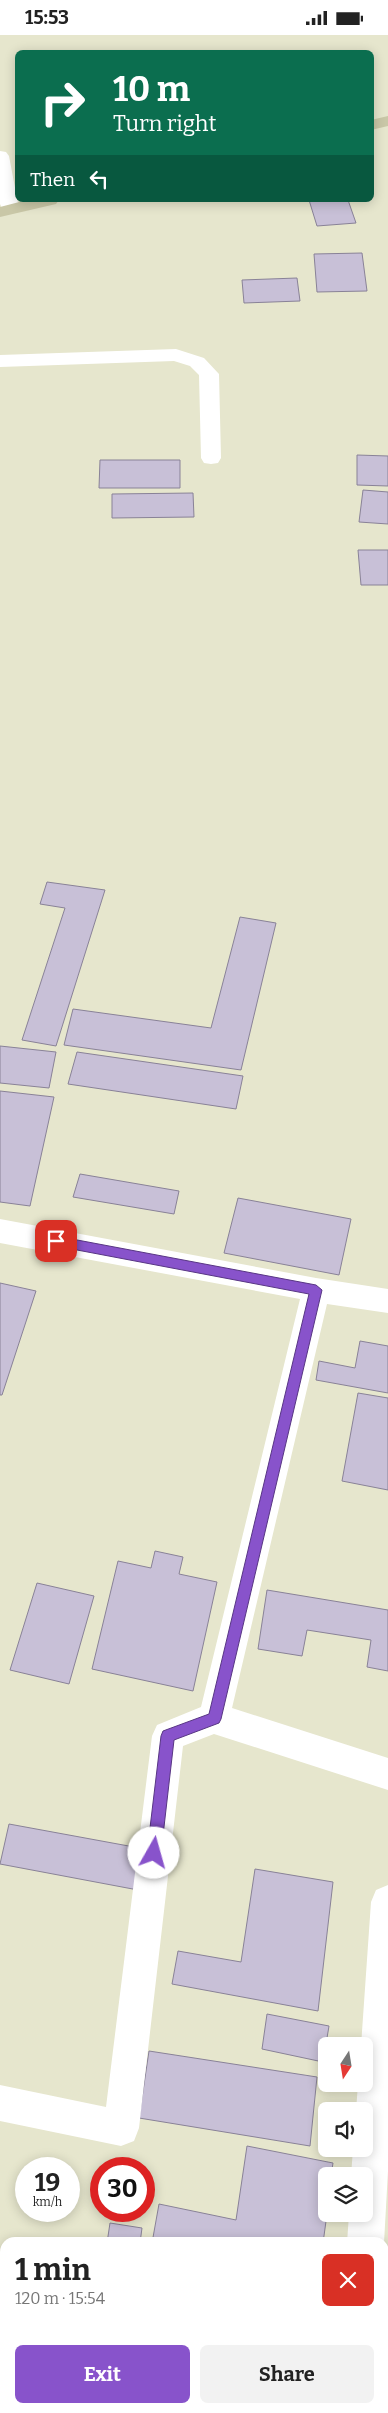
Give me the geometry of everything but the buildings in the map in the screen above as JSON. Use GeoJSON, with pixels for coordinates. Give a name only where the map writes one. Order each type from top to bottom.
{"type":"FeatureCollection","features":[{"type":"Feature","properties":{"kind":"street"},"geometry":{"type":"LineString","coordinates":[[374,124],[388,121]]}},
{"type":"Feature","properties":{"kind":"street"},"geometry":{"type":"LineString","coordinates":[[0,156],[5,211],[42,202]]}},
{"type":"Feature","properties":{"kind":"street"},"geometry":{"type":"LineString","coordinates":[[0,361],[176,355],[197,361],[209,374],[211,458]]}},
{"type":"Feature","properties":{"kind":"street"},"geometry":{"type":"LineString","coordinates":[[0,1231],[316,1290],[388,1301]]}},
{"type":"Feature","properties":{"kind":"street"},"geometry":{"type":"LineString","coordinates":[[214,1719],[316,1290]]}},
{"type":"Feature","properties":{"kind":"street"},"geometry":{"type":"LineString","coordinates":[[0,2103],[121,2128],[168,1736],[214,1719],[388,1774]]}},
{"type":"Feature","properties":{"kind":"street"},"geometry":{"type":"LineString","coordinates":[[365,2237],[388,1902]]}},
{"type":"Feature","properties":{"kind":"route"},"geometry":{"type":"LineString","coordinates":[[56,1241],[316,1290],[214,1719],[168,1736],[154,1853]]}}]}
